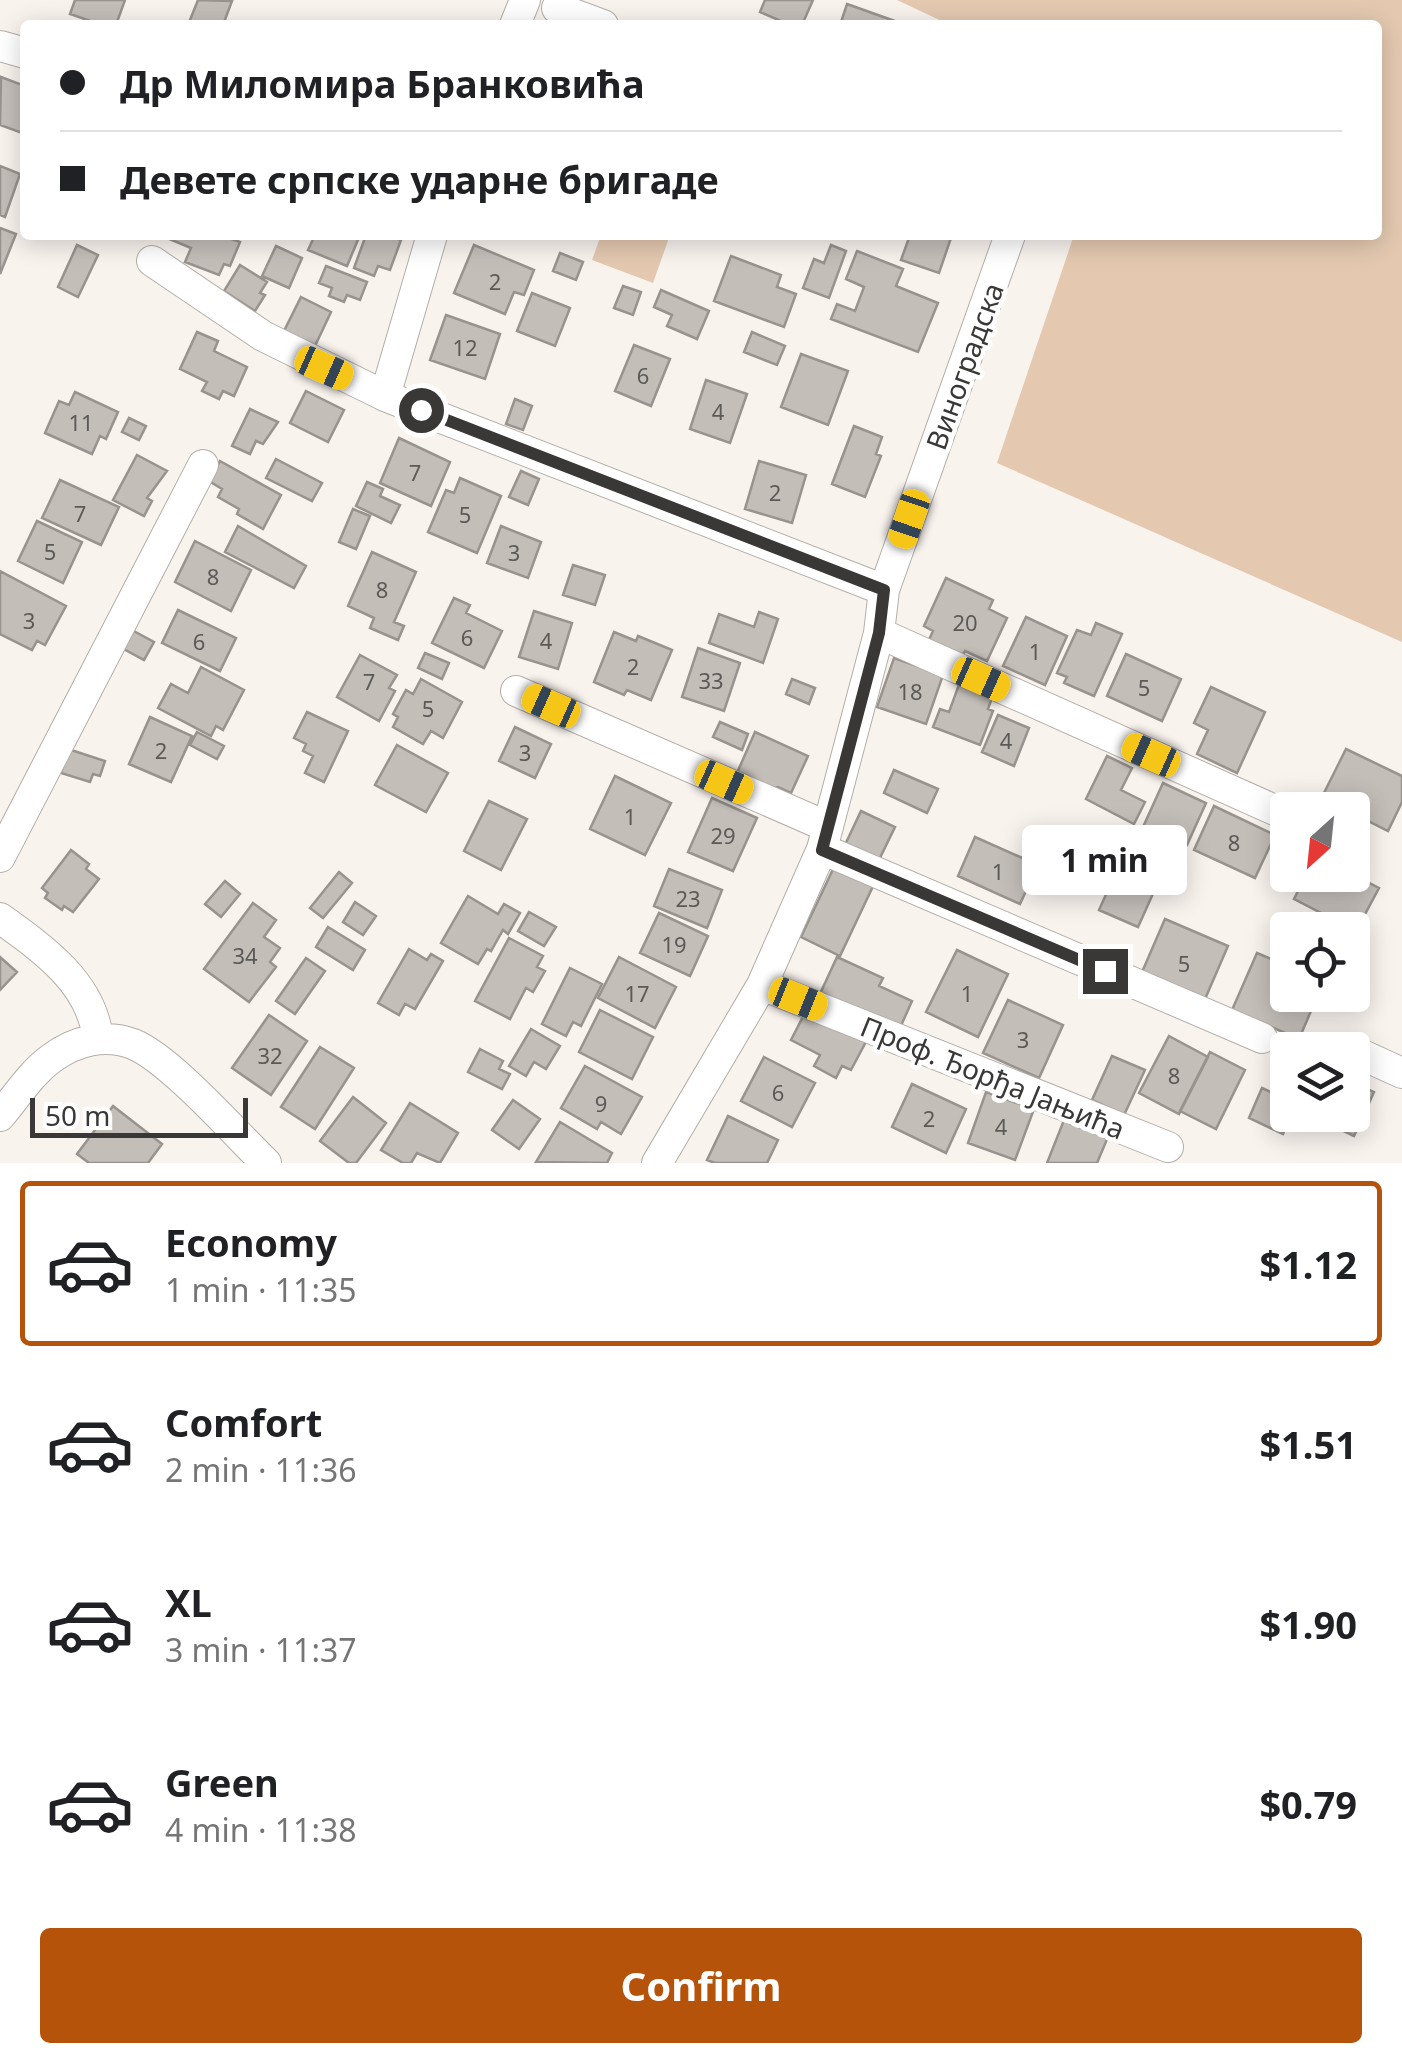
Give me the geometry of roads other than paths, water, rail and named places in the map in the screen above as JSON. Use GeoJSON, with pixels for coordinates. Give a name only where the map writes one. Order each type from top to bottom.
{"type":"FeatureCollection","features":[{"type":"Feature","properties":{"kind":"street"},"geometry":{"type":"LineString","coordinates":[[557,8],[589,20]]}},
{"type":"Feature","properties":{"kind":"street"},"geometry":{"type":"LineString","coordinates":[[386,396],[428,240]]}},
{"type":"Feature","properties":{"kind":"street","name":"Виноградска"},"geometry":{"type":"LineString","coordinates":[[657,1163],[762,985],[825,838],[879,633],[884,590],[1008,240]]}},
{"type":"Feature","properties":{"kind":"street"},"geometry":{"type":"LineString","coordinates":[[152,261],[263,336],[386,396],[884,590]]}},
{"type":"Feature","properties":{"kind":"street"},"geometry":{"type":"LineString","coordinates":[[0,857],[203,465]]}},
{"type":"Feature","properties":{"kind":"street"},"geometry":{"type":"LineString","coordinates":[[879,633],[1270,808]]}},
{"type":"Feature","properties":{"kind":"street"},"geometry":{"type":"LineString","coordinates":[[516,691],[1262,1038]]}},
{"type":"Feature","properties":{"kind":"street"},"geometry":{"type":"LineString","coordinates":[[0,918],[42,949],[81,990],[95,1018],[98,1038]]}},
{"type":"Feature","properties":{"kind":"street","name":"Проф. Ђорђа Јањића"},"geometry":{"type":"LineString","coordinates":[[762,985],[1168,1147]]}},
{"type":"Feature","properties":{"kind":"street"},"geometry":{"type":"LineString","coordinates":[[0,1116],[49,1059],[76,1044],[98,1038],[132,1043],[163,1063],[266,1163]]}},
{"type":"Feature","properties":{"kind":"street"},"geometry":{"type":"LineString","coordinates":[[1370,1058],[1402,1073]]}}]}
